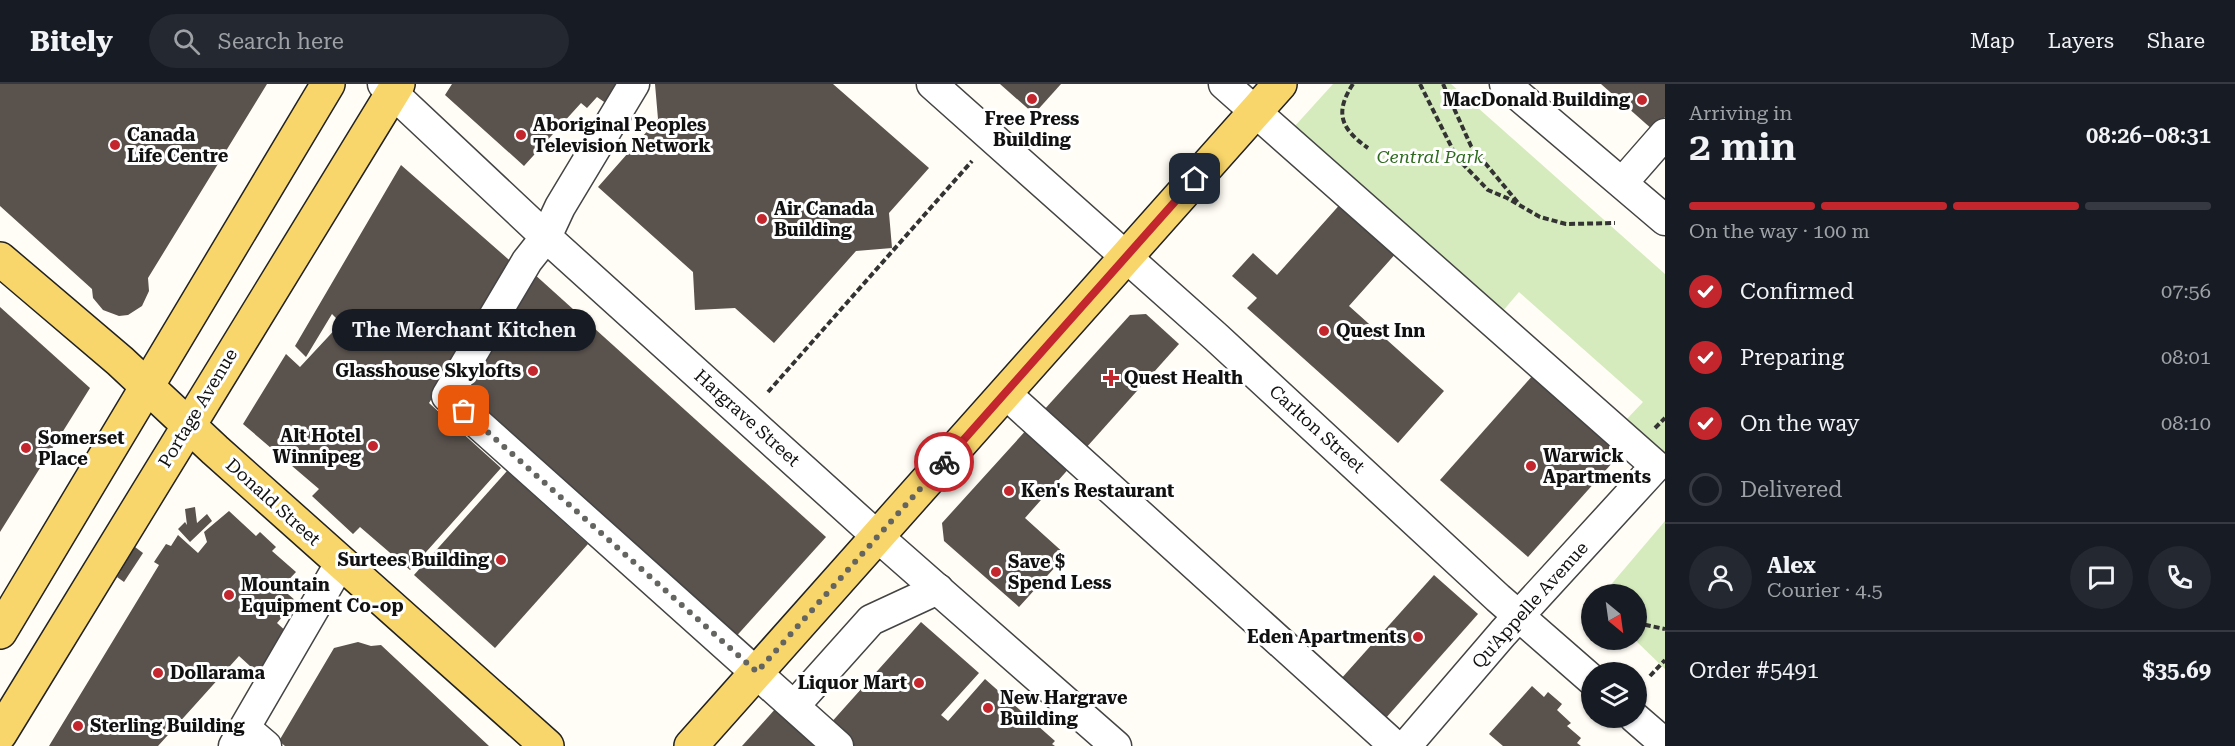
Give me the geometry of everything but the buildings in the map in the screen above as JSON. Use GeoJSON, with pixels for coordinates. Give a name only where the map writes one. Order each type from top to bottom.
{"type":"FeatureCollection","features":[{"type":"Feature","properties":{"kind":"main road"},"geometry":{"type":"LineString","coordinates":[[0,632],[328,84]]}},
{"type":"Feature","properties":{"kind":"main road"},"geometry":{"type":"LineString","coordinates":[[691,746],[1280,84]]}},
{"type":"Feature","properties":{"kind":"main road","name":"Portage Avenue"},"geometry":{"type":"LineString","coordinates":[[0,734],[391,87]]}},
{"type":"Feature","properties":{"kind":"main road","name":"Donald Street"},"geometry":{"type":"LineString","coordinates":[[0,259],[146,386],[547,746]]}},
{"type":"Feature","properties":{"kind":"street"},"geometry":{"type":"LineString","coordinates":[[634,84],[563,201],[546,237],[526,261],[447,396],[838,746]]}},
{"type":"Feature","properties":{"kind":"street","name":"Carlton Street"},"geometry":{"type":"LineString","coordinates":[[932,84],[1126,257],[1518,616],[1581,670]]}},
{"type":"Feature","properties":{"kind":"street"},"geometry":{"type":"LineString","coordinates":[[1224,84],[1256,111]]}},
{"type":"Feature","properties":{"kind":"street"},"geometry":{"type":"LineString","coordinates":[[1505,84],[1665,220]]}},
{"type":"Feature","properties":{"kind":"street","name":"Hargrave Street"},"geometry":{"type":"LineString","coordinates":[[391,87],[546,237],[878,537],[1116,746]]}},
{"type":"Feature","properties":{"kind":"street","name":"Qu'Appelle Avenue"},"geometry":{"type":"LineString","coordinates":[[1256,111],[1656,466],[1518,616],[1406,746]]}},
{"type":"Feature","properties":{"kind":"street"},"geometry":{"type":"LineString","coordinates":[[1623,182],[1665,134]]}},
{"type":"Feature","properties":{"kind":"street"},"geometry":{"type":"LineString","coordinates":[[1005,393],[1395,746]]}},
{"type":"Feature","properties":{"kind":"street"},"geometry":{"type":"LineString","coordinates":[[249,740],[341,562]]}},
{"type":"Feature","properties":{"kind":"street"},"geometry":{"type":"LineString","coordinates":[[794,706],[871,620],[938,590]]}},
{"type":"Feature","properties":{"kind":"street"},"geometry":{"type":"LineString","coordinates":[[1647,728],[1665,744]]}},
{"type":"Feature","properties":{"kind":"path"},"geometry":{"type":"LineString","coordinates":[[1353,84],[1344,98],[1342,117],[1350,135],[1368,148]]}},
{"type":"Feature","properties":{"kind":"path"},"geometry":{"type":"LineString","coordinates":[[1420,84],[1457,158],[1488,190],[1540,218],[1566,224],[1615,223]]}},
{"type":"Feature","properties":{"kind":"path"},"geometry":{"type":"LineString","coordinates":[[1443,84],[1471,146],[1520,206]]}},
{"type":"Feature","properties":{"kind":"path"},"geometry":{"type":"LineString","coordinates":[[768,392],[972,161]]}},
{"type":"Feature","properties":{"kind":"path"},"geometry":{"type":"LineString","coordinates":[[1647,625],[1665,629]]}},
{"type":"Feature","properties":{"kind":"path"},"geometry":{"type":"LineString","coordinates":[[1650,676],[1665,660]]}},
{"type":"Feature","properties":{"kind":"green space","name":"Central Park"},"geometry":{"type":"Polygon","coordinates":[[[1333,84],[1451,84],[1665,274],[1665,456],[1625,421],[1643,402],[1519,292],[1502,312],[1294,127],[1333,84]]]}},
{"type":"Feature","properties":{"kind":"green space"},"geometry":{"type":"Polygon","coordinates":[[[1665,521],[1665,669],[1645,650],[1647,584],[1611,584],[1665,521]]]}},
{"type":"Feature","properties":{"kind":"way so far"},"geometry":{"type":"LineString","coordinates":[[464,411],[757,672],[944,462]]}},
{"type":"Feature","properties":{"kind":"place","name":"Free Press Building"},"geometry":{"type":"Point","coordinates":[1032,99]}},
{"type":"Feature","properties":{"kind":"place","name":"MacDonald Building"},"geometry":{"type":"Point","coordinates":[1642,100]}},
{"type":"Feature","properties":{"kind":"place","name":"Aboriginal Peoples Television Network"},"geometry":{"type":"Point","coordinates":[521,135]}},
{"type":"Feature","properties":{"kind":"place","name":"Canada Life Centre"},"geometry":{"type":"Point","coordinates":[115,145]}},
{"type":"Feature","properties":{"kind":"place","name":"Air Canada Building"},"geometry":{"type":"Point","coordinates":[762,219]}},
{"type":"Feature","properties":{"kind":"place","name":"Quest Inn"},"geometry":{"type":"Point","coordinates":[1324,331]}},
{"type":"Feature","properties":{"kind":"place","name":"Glasshouse Skylofts"},"geometry":{"type":"Point","coordinates":[533,371]}},
{"type":"Feature","properties":{"kind":"place","name":"Quest Health"},"geometry":{"type":"Point","coordinates":[1111,378]}},
{"type":"Feature","properties":{"kind":"place","name":"The Merchant Kitchen"},"geometry":{"type":"Point","coordinates":[464,411]}},
{"type":"Feature","properties":{"kind":"place","name":"Alt Hotel Winnipeg"},"geometry":{"type":"Point","coordinates":[373,446]}},
{"type":"Feature","properties":{"kind":"place","name":"Somerset Place"},"geometry":{"type":"Point","coordinates":[26,448]}},
{"type":"Feature","properties":{"kind":"place","name":"Warwick Apartments"},"geometry":{"type":"Point","coordinates":[1531,466]}},
{"type":"Feature","properties":{"kind":"place","name":"Ken's Restaurant"},"geometry":{"type":"Point","coordinates":[1009,491]}},
{"type":"Feature","properties":{"kind":"place","name":"Surtees Building"},"geometry":{"type":"Point","coordinates":[501,560]}},
{"type":"Feature","properties":{"kind":"place","name":"Save $ Spend Less"},"geometry":{"type":"Point","coordinates":[996,572]}},
{"type":"Feature","properties":{"kind":"place","name":"Mountain Equipment Co-op"},"geometry":{"type":"Point","coordinates":[229,595]}},
{"type":"Feature","properties":{"kind":"place","name":"Eden Apartments"},"geometry":{"type":"Point","coordinates":[1418,637]}},
{"type":"Feature","properties":{"kind":"place","name":"Dollarama"},"geometry":{"type":"Point","coordinates":[158,673]}},
{"type":"Feature","properties":{"kind":"place","name":"Liquor Mart"},"geometry":{"type":"Point","coordinates":[919,683]}},
{"type":"Feature","properties":{"kind":"place","name":"New Hargrave Building"},"geometry":{"type":"Point","coordinates":[988,708]}},
{"type":"Feature","properties":{"kind":"place","name":"Sterling Building"},"geometry":{"type":"Point","coordinates":[78,726]}},
{"type":"Feature","properties":{"kind":"route"},"geometry":{"type":"LineString","coordinates":[[944,462],[1195,179]]}}]}
